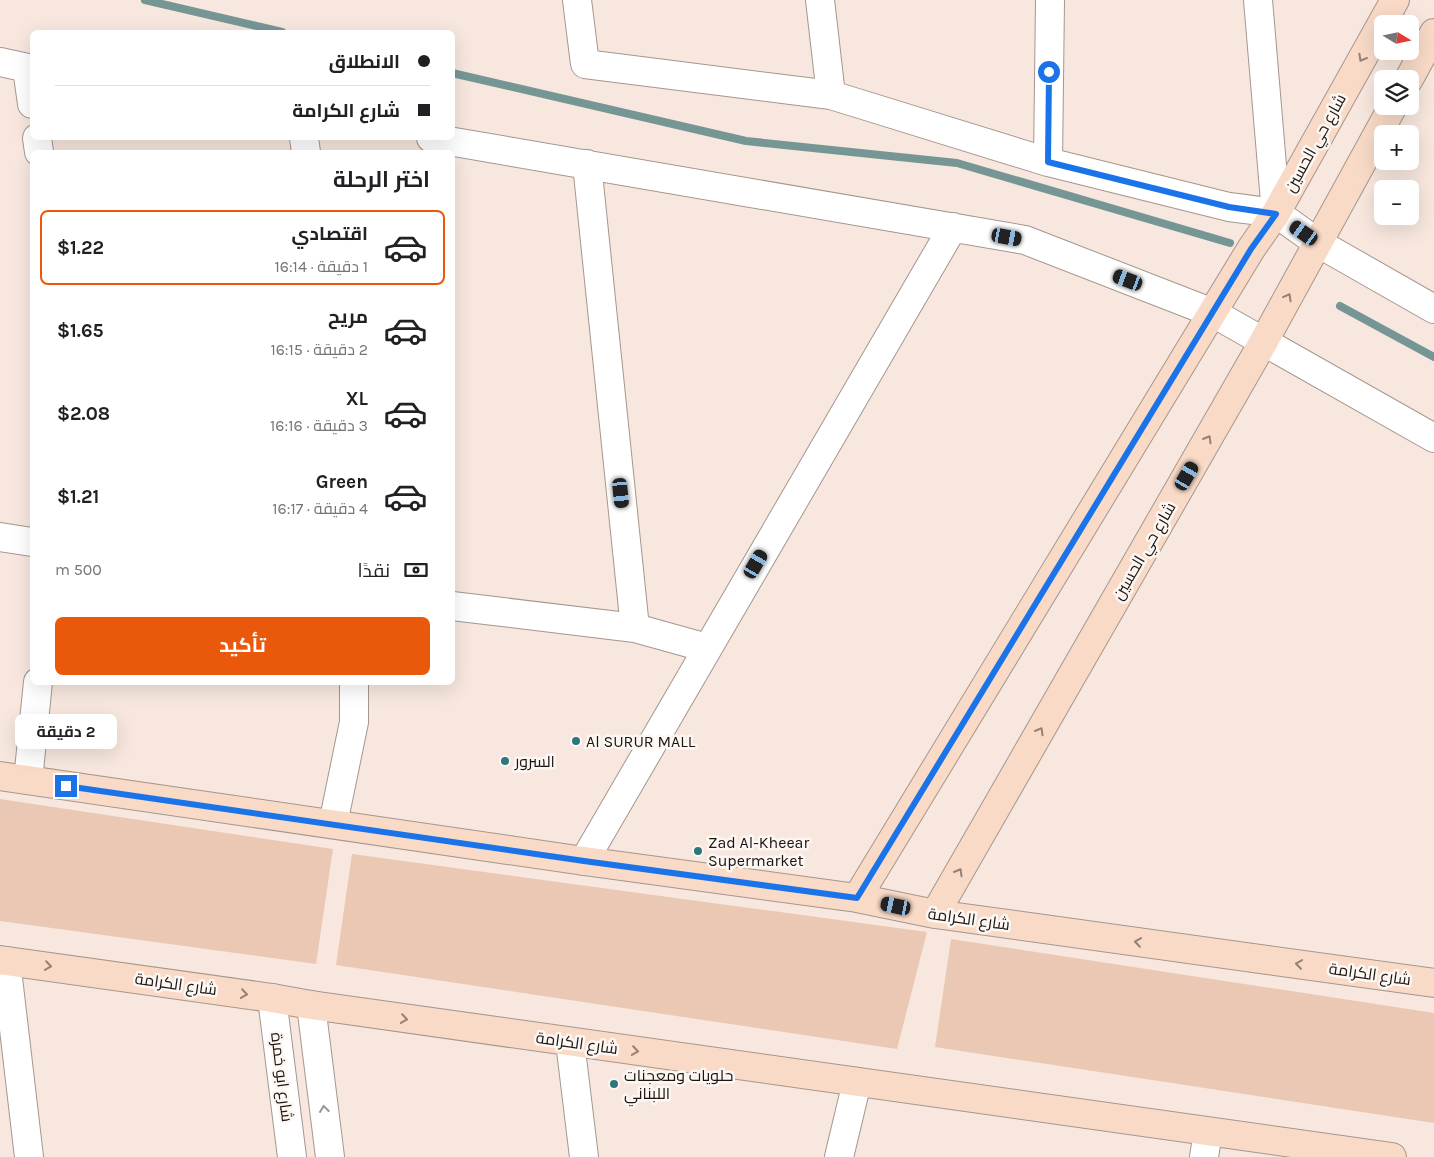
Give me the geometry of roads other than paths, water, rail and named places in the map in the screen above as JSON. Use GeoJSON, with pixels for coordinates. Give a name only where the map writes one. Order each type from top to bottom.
{"type":"FeatureCollection","features":[{"type":"Feature","properties":{"kind":"street"},"geometry":{"type":"LineString","coordinates":[[577,0],[585,64],[831,95],[1048,162],[1229,207],[1276,214],[1318,243],[1434,309]]}},
{"type":"Feature","properties":{"kind":"street"},"geometry":{"type":"LineString","coordinates":[[820,0],[831,95]]}},
{"type":"Feature","properties":{"kind":"street"},"geometry":{"type":"LineString","coordinates":[[1048,162],[1050,0]]}},
{"type":"Feature","properties":{"kind":"street"},"geometry":{"type":"LineString","coordinates":[[1258,0],[1276,214]]}},
{"type":"Feature","properties":{"kind":"street","name":"شارع حي الحسين"},"geometry":{"type":"LineString","coordinates":[[857,898],[1251,249],[1276,214],[1395,0]]}},
{"type":"Feature","properties":{"kind":"street"},"geometry":{"type":"LineString","coordinates":[[1414,70],[1434,33]]}},
{"type":"Feature","properties":{"kind":"street"},"geometry":{"type":"LineString","coordinates":[[0,62],[30,68]]}},
{"type":"Feature","properties":{"kind":"street","name":"شارع حي الحسين"},"geometry":{"type":"LineString","coordinates":[[935,914],[1264,341],[1388,115]]}},
{"type":"Feature","properties":{"kind":"street"},"geometry":{"type":"LineString","coordinates":[[443,140],[1025,240],[1213,313],[1434,438]]}},
{"type":"Feature","properties":{"kind":"street"},"geometry":{"type":"LineString","coordinates":[[587,164],[635,628]]}},
{"type":"Feature","properties":{"kind":"street"},"geometry":{"type":"LineString","coordinates":[[584,861],[953,227]]}},
{"type":"Feature","properties":{"kind":"street"},"geometry":{"type":"LineString","coordinates":[[0,537],[30,542]]}},
{"type":"Feature","properties":{"kind":"street"},"geometry":{"type":"LineString","coordinates":[[455,606],[635,628],[707,648]]}},
{"type":"Feature","properties":{"kind":"street"},"geometry":{"type":"LineString","coordinates":[[28,780],[38,685]]}},
{"type":"Feature","properties":{"kind":"street"},"geometry":{"type":"LineString","coordinates":[[333,824],[354,722],[354,685]]}},
{"type":"Feature","properties":{"kind":"street","name":"شارع الكرامة"},"geometry":{"type":"LineString","coordinates":[[0,776],[584,861],[857,898],[935,914],[1433,978]]}},
{"type":"Feature","properties":{"kind":"street"},"geometry":{"type":"LineString","coordinates":[[3,960],[29,1157]]}},
{"type":"Feature","properties":{"kind":"street","name":"شارع الكرامة"},"geometry":{"type":"LineString","coordinates":[[3,960],[272,998],[311,1006],[857,1082],[1206,1144],[1392,1157]]}},
{"type":"Feature","properties":{"kind":"street","name":"شارع ابو خمرة"},"geometry":{"type":"LineString","coordinates":[[272,998],[292,1157]]}},
{"type":"Feature","properties":{"kind":"street"},"geometry":{"type":"LineString","coordinates":[[311,1006],[330,1157]]}},
{"type":"Feature","properties":{"kind":"street"},"geometry":{"type":"LineString","coordinates":[[570,1042],[584,1157]]}},
{"type":"Feature","properties":{"kind":"street"},"geometry":{"type":"LineString","coordinates":[[839,1157],[857,1082]]}},
{"type":"Feature","properties":{"kind":"waterway"},"geometry":{"type":"LineString","coordinates":[[145,0],[273,30]]}},
{"type":"Feature","properties":{"kind":"waterway"},"geometry":{"type":"LineString","coordinates":[[455,74],[746,141],[957,163],[1230,243]]}},
{"type":"Feature","properties":{"kind":"waterway"},"geometry":{"type":"LineString","coordinates":[[1340,306],[1434,357]]}},
{"type":"Feature","properties":{"kind":"place","name":"Al SURUR MALL"},"geometry":{"type":"Point","coordinates":[576,741]}},
{"type":"Feature","properties":{"kind":"place","name":"السرور"},"geometry":{"type":"Point","coordinates":[505,761]}},
{"type":"Feature","properties":{"kind":"place","name":"Zad Al-Kheear Supermarket"},"geometry":{"type":"Point","coordinates":[698,851]}},
{"type":"Feature","properties":{"kind":"place","name":"حلويات ومعجنات اللبناني"},"geometry":{"type":"Point","coordinates":[614,1084]}}]}
